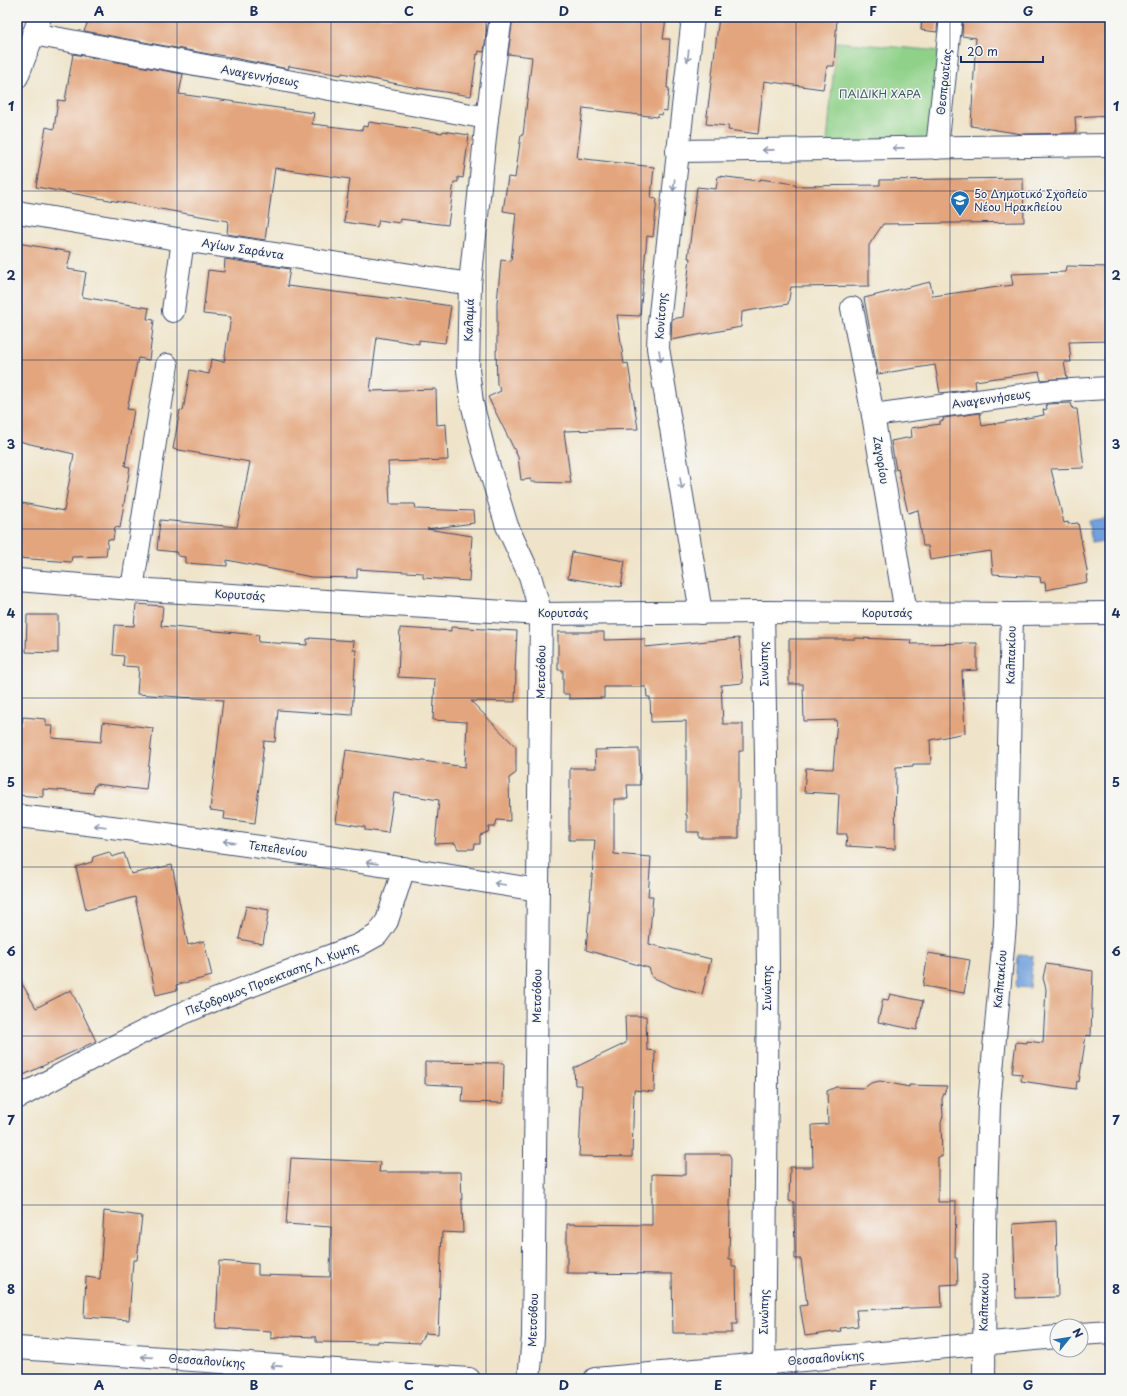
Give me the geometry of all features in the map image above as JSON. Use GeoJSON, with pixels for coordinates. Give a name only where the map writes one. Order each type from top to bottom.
{"type":"FeatureCollection","features":[{"type":"Feature","properties":{"kind":"street","name":"Καλαμά"},"geometry":{"type":"LineString","coordinates":[[501,17],[487,118],[470,284],[468,370],[472,404],[484,451],[507,526],[530,576],[541,614]]}},
{"type":"Feature","properties":{"kind":"street","name":"Κονίτσης"},"geometry":{"type":"LineString","coordinates":[[693,17],[677,151],[659,323],[658,348],[702,613]]}},
{"type":"Feature","properties":{"kind":"street","name":"Θεσπρωτίας"},"geometry":{"type":"LineString","coordinates":[[937,148],[951,17]]}},
{"type":"Feature","properties":{"kind":"street","name":"Αναγεννήσεως"},"geometry":{"type":"LineString","coordinates":[[37,26],[487,118]]}},
{"type":"Feature","properties":{"kind":"street"},"geometry":{"type":"LineString","coordinates":[[17,76],[37,26]]}},
{"type":"Feature","properties":{"kind":"street"},"geometry":{"type":"LineString","coordinates":[[677,151],[937,148],[1110,144]]}},
{"type":"Feature","properties":{"kind":"street","name":"Αγίων Σαράντα"},"geometry":{"type":"LineString","coordinates":[[17,212],[183,240],[470,284]]}},
{"type":"Feature","properties":{"kind":"street"},"geometry":{"type":"LineString","coordinates":[[173,312],[183,240]]}},
{"type":"Feature","properties":{"kind":"street","name":"Ζαγορίου"},"geometry":{"type":"LineString","coordinates":[[852,308],[873,415],[906,613]]}},
{"type":"Feature","properties":{"kind":"street"},"geometry":{"type":"LineString","coordinates":[[132,589],[167,365]]}},
{"type":"Feature","properties":{"kind":"street","name":"Αναγεννήσεως"},"geometry":{"type":"LineString","coordinates":[[873,415],[1052,391],[1110,388]]}},
{"type":"Feature","properties":{"kind":"street","name":"Κορυτσάς"},"geometry":{"type":"LineString","coordinates":[[17,580],[132,589],[541,614],[763,612],[1012,614],[1110,613]]}},
{"type":"Feature","properties":{"kind":"street","name":"Σινώπης"},"geometry":{"type":"LineString","coordinates":[[763,612],[768,968],[764,1371]]}},
{"type":"Feature","properties":{"kind":"street","name":"Μετσόβου"},"geometry":{"type":"LineString","coordinates":[[529,1379],[533,1337],[541,614]]}},
{"type":"Feature","properties":{"kind":"street","name":"Καλπακίου"},"geometry":{"type":"LineString","coordinates":[[984,1379],[985,1228],[989,1106],[1005,925],[1012,614]]}},
{"type":"Feature","properties":{"kind":"street","name":"Τεπελενίου"},"geometry":{"type":"LineString","coordinates":[[17,816],[193,837],[404,868],[538,890]]}},
{"type":"Feature","properties":{"kind":"street","name":"Πεζοδρομος Προεκτασης Λ. Κυμης"},"geometry":{"type":"LineString","coordinates":[[17,1098],[126,1040],[171,1018],[236,990],[359,945],[377,936],[388,921],[404,868]]}},
{"type":"Feature","properties":{"kind":"street"},"geometry":{"type":"LineString","coordinates":[[1089,1333],[1110,1332]]}},
{"type":"Feature","properties":{"kind":"street","name":"Θεσσαλονίκης"},"geometry":{"type":"LineString","coordinates":[[595,1379],[764,1371],[984,1343],[1049,1338]]}},
{"type":"Feature","properties":{"kind":"street","name":"Θεσσαλονίκης"},"geometry":{"type":"LineString","coordinates":[[17,1348],[469,1379]]}},
{"type":"Feature","properties":{"kind":"green space","name":"ΠΑΙΔΙΚΗ ΧΑΡΑ"},"geometry":{"type":"Polygon","coordinates":[[[836,42],[941,51],[933,141],[827,143],[836,42]]]}},
{"type":"Feature","properties":{"kind":"water"},"geometry":{"type":"Polygon","coordinates":[[[1110,517],[1110,540],[1092,543],[1088,521],[1110,517]]]}},
{"type":"Feature","properties":{"kind":"water"},"geometry":{"type":"Polygon","coordinates":[[[1018,955],[1033,956],[1030,988],[1016,987],[1018,955]]]}},
{"type":"Feature","properties":{"kind":"building"},"geometry":{"type":"Polygon","coordinates":[[[90,17],[488,17],[484,52],[479,51],[478,55],[477,54],[471,96],[418,88],[342,73],[341,75],[289,66],[288,69],[84,31],[90,17]]]}},
{"type":"Feature","properties":{"kind":"building"},"geometry":{"type":"Polygon","coordinates":[[[513,17],[663,17],[662,19],[666,19],[663,39],[670,39],[667,111],[663,110],[662,115],[659,114],[657,117],[583,108],[577,158],[654,167],[651,198],[657,199],[653,237],[647,236],[640,316],[617,315],[624,364],[628,363],[638,429],[564,431],[571,483],[531,482],[531,479],[521,480],[518,457],[488,397],[501,391],[497,384],[497,303],[501,260],[511,261],[516,213],[503,211],[508,177],[515,178],[521,135],[523,135],[532,57],[508,54],[513,17]]]}},
{"type":"Feature","properties":{"kind":"building"},"geometry":{"type":"Polygon","coordinates":[[[719,17],[837,17],[834,66],[827,66],[823,89],[764,81],[758,134],[728,130],[729,126],[706,124],[719,17]]]}},
{"type":"Feature","properties":{"kind":"building"},"geometry":{"type":"Polygon","coordinates":[[[922,17],[938,17],[937,32],[921,30],[922,17]]]}},
{"type":"Feature","properties":{"kind":"building"},"geometry":{"type":"Polygon","coordinates":[[[963,17],[1110,17],[1110,115],[1075,117],[1076,133],[1022,134],[971,126],[976,38],[962,36],[963,17]]]}},
{"type":"Feature","properties":{"kind":"building"},"geometry":{"type":"Polygon","coordinates":[[[73,54],[183,74],[179,94],[314,113],[312,124],[362,130],[363,126],[368,127],[369,122],[442,133],[443,131],[469,135],[463,178],[458,177],[458,182],[454,182],[448,225],[400,219],[399,223],[379,220],[377,227],[344,222],[350,179],[275,168],[265,240],[227,234],[228,221],[36,187],[46,127],[54,129],[58,100],[65,101],[73,54]]]}},
{"type":"Feature","properties":{"kind":"building"},"geometry":{"type":"Polygon","coordinates":[[[718,176],[760,181],[760,179],[795,184],[795,186],[880,185],[880,180],[1023,178],[1024,222],[883,224],[869,245],[869,286],[791,287],[788,304],[742,312],[741,327],[671,340],[672,319],[683,317],[690,258],[688,258],[697,187],[716,189],[718,176]]]}},
{"type":"Feature","properties":{"kind":"building"},"geometry":{"type":"Polygon","coordinates":[[[17,243],[71,252],[67,269],[86,272],[82,297],[149,308],[147,319],[154,320],[149,360],[138,358],[127,409],[134,410],[125,466],[130,467],[120,528],[115,527],[113,540],[108,539],[106,556],[72,557],[71,562],[17,558],[17,502],[64,511],[74,454],[17,440],[17,243]]]}},
{"type":"Feature","properties":{"kind":"building"},"geometry":{"type":"Polygon","coordinates":[[[225,259],[290,269],[287,286],[404,299],[451,306],[445,343],[419,340],[419,344],[377,337],[370,391],[436,389],[437,425],[446,424],[448,460],[388,462],[390,504],[415,504],[416,509],[473,511],[474,523],[427,529],[472,536],[469,581],[423,578],[423,573],[357,569],[357,578],[311,577],[227,560],[227,566],[185,563],[185,557],[178,556],[176,552],[157,550],[160,520],[237,527],[250,462],[173,449],[180,410],[183,411],[190,370],[209,374],[211,359],[224,362],[231,317],[203,314],[208,270],[224,272],[225,259]]]}},
{"type":"Feature","properties":{"kind":"building"},"geometry":{"type":"Polygon","coordinates":[[[1066,266],[1110,267],[1110,341],[1069,342],[1071,362],[1064,362],[1067,378],[1041,380],[1039,372],[975,381],[976,389],[940,393],[935,365],[878,374],[864,298],[930,282],[933,296],[1013,285],[1011,274],[1065,272],[1066,266]]]}},
{"type":"Feature","properties":{"kind":"building"},"geometry":{"type":"Polygon","coordinates":[[[1071,403],[1073,409],[1077,409],[1084,468],[1051,469],[1064,523],[1078,523],[1088,576],[1086,576],[1087,582],[1046,590],[1045,582],[1041,583],[1040,577],[993,574],[991,551],[930,560],[928,546],[923,546],[918,510],[908,513],[898,469],[896,470],[891,441],[912,437],[911,428],[940,424],[940,421],[944,420],[943,418],[980,413],[982,426],[1044,415],[1043,410],[1047,409],[1046,404],[1071,403]]]}},
{"type":"Feature","properties":{"kind":"building"},"geometry":{"type":"Polygon","coordinates":[[[572,552],[625,561],[621,587],[568,578],[572,552]]]}},
{"type":"Feature","properties":{"kind":"building"},"geometry":{"type":"Polygon","coordinates":[[[136,604],[163,606],[161,626],[259,635],[258,642],[307,645],[307,639],[310,638],[354,641],[353,650],[356,650],[352,715],[278,710],[275,742],[264,741],[255,823],[224,819],[225,812],[210,810],[223,700],[137,694],[139,667],[123,666],[124,656],[113,655],[115,625],[134,626],[136,604]]]}},
{"type":"Feature","properties":{"kind":"building"},"geometry":{"type":"Polygon","coordinates":[[[27,615],[58,615],[58,653],[26,652],[27,615]]]}},
{"type":"Feature","properties":{"kind":"building"},"geometry":{"type":"Polygon","coordinates":[[[451,627],[517,631],[515,702],[471,701],[516,747],[516,773],[509,778],[510,821],[497,820],[495,827],[489,827],[488,832],[480,835],[480,844],[475,844],[474,849],[458,849],[455,843],[435,844],[439,800],[394,793],[388,833],[365,830],[365,827],[336,822],[346,750],[465,767],[467,722],[433,720],[435,679],[398,677],[400,628],[451,631],[451,627]]]}},
{"type":"Feature","properties":{"kind":"building"},"geometry":{"type":"Polygon","coordinates":[[[558,632],[604,632],[604,640],[645,639],[645,647],[739,638],[743,683],[721,685],[723,724],[743,724],[743,751],[739,751],[739,838],[699,838],[699,832],[687,832],[686,721],[651,722],[650,697],[647,697],[646,687],[604,687],[604,698],[569,699],[569,694],[563,694],[563,670],[558,670],[558,632]]]}},
{"type":"Feature","properties":{"kind":"building"},"geometry":{"type":"Polygon","coordinates":[[[855,638],[911,640],[910,644],[977,643],[977,670],[962,671],[965,733],[930,740],[931,764],[913,764],[913,766],[896,767],[895,849],[846,846],[847,834],[837,834],[839,794],[804,792],[806,768],[833,769],[837,720],[804,721],[803,684],[789,684],[789,639],[855,638]]]}},
{"type":"Feature","properties":{"kind":"building"},"geometry":{"type":"Polygon","coordinates":[[[23,717],[46,719],[46,726],[53,726],[52,738],[101,742],[103,722],[153,728],[146,790],[96,784],[96,786],[94,786],[93,793],[43,789],[43,797],[17,795],[17,723],[22,724],[23,717]]]}},
{"type":"Feature","properties":{"kind":"building"},"geometry":{"type":"Polygon","coordinates":[[[639,749],[640,785],[627,785],[628,799],[614,799],[614,854],[651,857],[648,896],[653,896],[649,944],[711,959],[702,994],[674,987],[652,977],[649,968],[586,950],[595,840],[569,840],[570,768],[596,768],[595,750],[639,749]]]}},
{"type":"Feature","properties":{"kind":"building"},"geometry":{"type":"Polygon","coordinates":[[[109,852],[112,857],[124,853],[131,874],[172,865],[188,945],[204,941],[212,976],[176,985],[177,990],[156,995],[135,897],[86,910],[76,867],[92,862],[93,857],[109,852]]]}},
{"type":"Feature","properties":{"kind":"building"},"geometry":{"type":"Polygon","coordinates":[[[246,906],[269,910],[263,944],[239,939],[246,906]]]}},
{"type":"Feature","properties":{"kind":"building"},"geometry":{"type":"Polygon","coordinates":[[[928,953],[970,960],[964,993],[923,986],[928,953]]]}},
{"type":"Feature","properties":{"kind":"building"},"geometry":{"type":"Polygon","coordinates":[[[1046,964],[1093,971],[1091,1036],[1086,1035],[1079,1082],[1077,1081],[1076,1089],[1021,1081],[1022,1074],[1012,1073],[1016,1042],[1027,1043],[1027,1041],[1043,1043],[1046,989],[1043,978],[1046,964]]]}},
{"type":"Feature","properties":{"kind":"building"},"geometry":{"type":"Polygon","coordinates":[[[17,975],[36,1008],[71,990],[96,1041],[17,1078],[17,975]]]}},
{"type":"Feature","properties":{"kind":"building"},"geometry":{"type":"Polygon","coordinates":[[[890,994],[923,1001],[917,1030],[878,1022],[883,999],[888,1000],[890,994]]]}},
{"type":"Feature","properties":{"kind":"building"},"geometry":{"type":"Polygon","coordinates":[[[625,1016],[646,1016],[647,1050],[655,1051],[654,1092],[634,1090],[632,1157],[579,1156],[582,1085],[575,1085],[574,1068],[626,1043],[625,1016]]]}},
{"type":"Feature","properties":{"kind":"building"},"geometry":{"type":"Polygon","coordinates":[[[425,1062],[504,1063],[503,1103],[462,1102],[463,1086],[425,1084],[425,1062]]]}},
{"type":"Feature","properties":{"kind":"building"},"geometry":{"type":"Polygon","coordinates":[[[880,1081],[909,1087],[909,1085],[947,1086],[942,1099],[942,1157],[938,1157],[938,1202],[956,1202],[955,1258],[957,1258],[958,1284],[941,1285],[942,1307],[856,1310],[858,1326],[840,1328],[841,1331],[805,1336],[800,1306],[807,1305],[801,1259],[795,1259],[794,1202],[789,1201],[790,1167],[813,1167],[812,1125],[828,1124],[827,1091],[836,1087],[864,1088],[871,1083],[880,1081]]]}},
{"type":"Feature","properties":{"kind":"building"},"geometry":{"type":"Polygon","coordinates":[[[686,1154],[729,1154],[731,1158],[729,1259],[732,1259],[732,1267],[736,1267],[737,1324],[732,1324],[732,1333],[673,1333],[672,1274],[567,1273],[567,1224],[652,1225],[652,1174],[686,1175],[686,1154]]]}},
{"type":"Feature","properties":{"kind":"building"},"geometry":{"type":"Polygon","coordinates":[[[291,1158],[380,1162],[379,1172],[461,1172],[463,1233],[442,1232],[438,1334],[425,1333],[419,1343],[378,1341],[378,1343],[316,1342],[316,1337],[286,1336],[271,1339],[271,1331],[216,1328],[219,1261],[258,1264],[258,1275],[330,1277],[331,1227],[286,1224],[291,1158]]]}},
{"type":"Feature","properties":{"kind":"building"},"geometry":{"type":"Polygon","coordinates":[[[104,1211],[142,1216],[137,1260],[133,1260],[129,1320],[84,1317],[86,1277],[100,1279],[104,1211]]]}},
{"type":"Feature","properties":{"kind":"building"},"geometry":{"type":"Polygon","coordinates":[[[1056,1221],[1058,1297],[1016,1298],[1013,1224],[1056,1221]]]}},
{"type":"Feature","properties":{"kind":"place","name":"5ο Δημοτικό Σχολείο Νέου Ηρακλείου"},"geometry":{"type":"Point","coordinates":[960,217]}}]}
